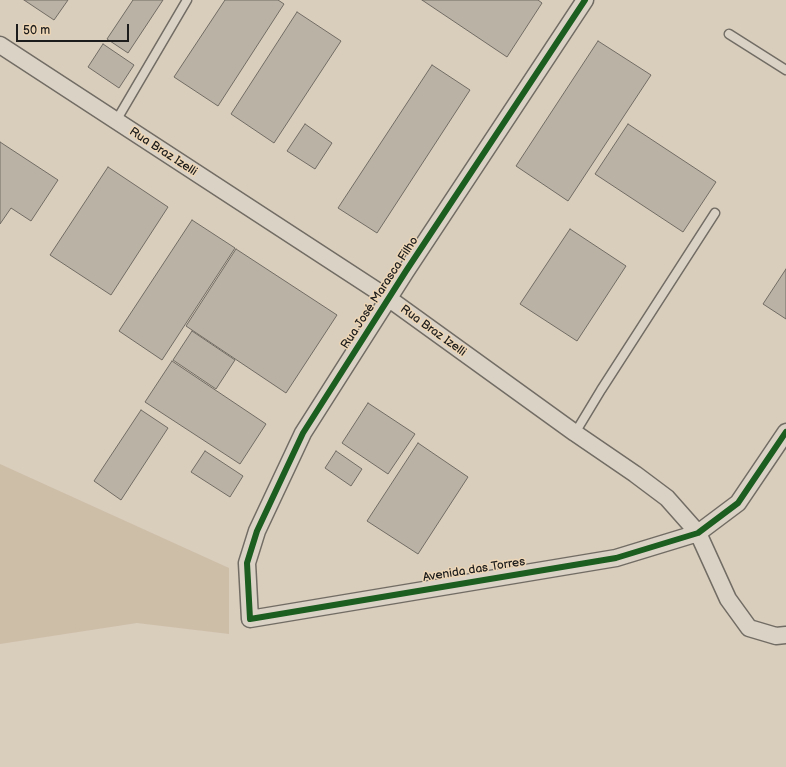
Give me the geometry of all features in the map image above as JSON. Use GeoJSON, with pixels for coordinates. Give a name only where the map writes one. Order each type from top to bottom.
{"type":"FeatureCollection","features":[{"type":"Feature","properties":{"kind":"street","name":"Rua José Marasca Filho"},"geometry":{"type":"LineString","coordinates":[[250,619],[247,563],[257,531],[303,434],[388,298],[585,0]]}},
{"type":"Feature","properties":{"kind":"street","name":"Rua Braz Izelli"},"geometry":{"type":"LineString","coordinates":[[0,45],[388,298],[667,498],[698,533],[728,599],[749,628],[781,636]]}},
{"type":"Feature","properties":{"kind":"street","name":"Avenida das Torres"},"geometry":{"type":"LineString","coordinates":[[250,619],[616,558],[698,533],[738,503],[786,432]]}},
{"type":"Feature","properties":{"kind":"lane"},"geometry":{"type":"LineString","coordinates":[[116,121],[187,0]]}},
{"type":"Feature","properties":{"kind":"lane"},"geometry":{"type":"LineString","coordinates":[[729,34],[786,70]]}},
{"type":"Feature","properties":{"kind":"lane"},"geometry":{"type":"LineString","coordinates":[[575,433],[715,213]]}},
{"type":"Feature","properties":{"kind":"shaded area"},"geometry":{"type":"Polygon","coordinates":[[[0,464],[229,568],[229,634],[137,623],[0,644],[0,464]]]}},
{"type":"Feature","properties":{"kind":"building"},"geometry":{"type":"Polygon","coordinates":[[[24,0],[68,0],[54,20],[24,0]]]}},
{"type":"Feature","properties":{"kind":"building"},"geometry":{"type":"Polygon","coordinates":[[[133,0],[163,0],[128,53],[107,39],[133,0]]]}},
{"type":"Feature","properties":{"kind":"building"},"geometry":{"type":"Polygon","coordinates":[[[225,0],[278,0],[284,4],[218,106],[174,77],[225,0]]]}},
{"type":"Feature","properties":{"kind":"building"},"geometry":{"type":"Polygon","coordinates":[[[422,0],[538,0],[542,3],[507,57],[422,0]]]}},
{"type":"Feature","properties":{"kind":"building"},"geometry":{"type":"Polygon","coordinates":[[[297,12],[341,41],[274,143],[231,114],[297,12]]]}},
{"type":"Feature","properties":{"kind":"building"},"geometry":{"type":"Polygon","coordinates":[[[598,41],[651,75],[568,201],[516,166],[598,41]]]}},
{"type":"Feature","properties":{"kind":"building"},"geometry":{"type":"Polygon","coordinates":[[[103,44],[134,65],[119,88],[88,67],[103,44]]]}},
{"type":"Feature","properties":{"kind":"building"},"geometry":{"type":"Polygon","coordinates":[[[432,65],[470,90],[377,233],[338,208],[432,65]]]}},
{"type":"Feature","properties":{"kind":"building"},"geometry":{"type":"Polygon","coordinates":[[[305,124],[332,143],[315,169],[287,151],[305,124]]]}},
{"type":"Feature","properties":{"kind":"building"},"geometry":{"type":"Polygon","coordinates":[[[628,124],[716,182],[683,232],[595,174],[628,124]]]}},
{"type":"Feature","properties":{"kind":"building"},"geometry":{"type":"Polygon","coordinates":[[[0,142],[58,180],[31,221],[11,208],[0,224],[0,142]]]}},
{"type":"Feature","properties":{"kind":"building"},"geometry":{"type":"Polygon","coordinates":[[[108,167],[168,207],[111,295],[50,255],[108,167]]]}},
{"type":"Feature","properties":{"kind":"building"},"geometry":{"type":"Polygon","coordinates":[[[192,220],[235,248],[162,360],[119,331],[192,220]]]}},
{"type":"Feature","properties":{"kind":"building"},"geometry":{"type":"Polygon","coordinates":[[[570,229],[626,266],[577,341],[520,304],[570,229]]]}},
{"type":"Feature","properties":{"kind":"building"},"geometry":{"type":"Polygon","coordinates":[[[236,249],[337,315],[286,393],[186,326],[236,249]]]}},
{"type":"Feature","properties":{"kind":"building"},"geometry":{"type":"Polygon","coordinates":[[[786,269],[786,319],[763,304],[786,269]]]}},
{"type":"Feature","properties":{"kind":"building"},"geometry":{"type":"Polygon","coordinates":[[[192,331],[235,360],[216,389],[173,360],[192,331]]]}},
{"type":"Feature","properties":{"kind":"building"},"geometry":{"type":"Polygon","coordinates":[[[172,361],[266,424],[240,464],[145,402],[172,361]]]}},
{"type":"Feature","properties":{"kind":"building"},"geometry":{"type":"Polygon","coordinates":[[[368,403],[415,434],[388,474],[342,443],[368,403]]]}},
{"type":"Feature","properties":{"kind":"building"},"geometry":{"type":"Polygon","coordinates":[[[141,410],[168,428],[121,500],[94,481],[141,410]]]}},
{"type":"Feature","properties":{"kind":"building"},"geometry":{"type":"Polygon","coordinates":[[[418,443],[468,477],[418,554],[367,521],[418,443]]]}},
{"type":"Feature","properties":{"kind":"building"},"geometry":{"type":"Polygon","coordinates":[[[205,451],[243,476],[230,497],[191,472],[205,451]]]}},
{"type":"Feature","properties":{"kind":"building"},"geometry":{"type":"Polygon","coordinates":[[[336,451],[362,469],[351,486],[325,468],[336,451]]]}},
{"type":"Feature","properties":{"kind":"cycle path"},"geometry":{"type":"LineString","coordinates":[[585,0],[406,271],[303,433],[257,531],[247,563],[250,619],[616,558],[698,533],[738,503],[786,432]]}}]}
